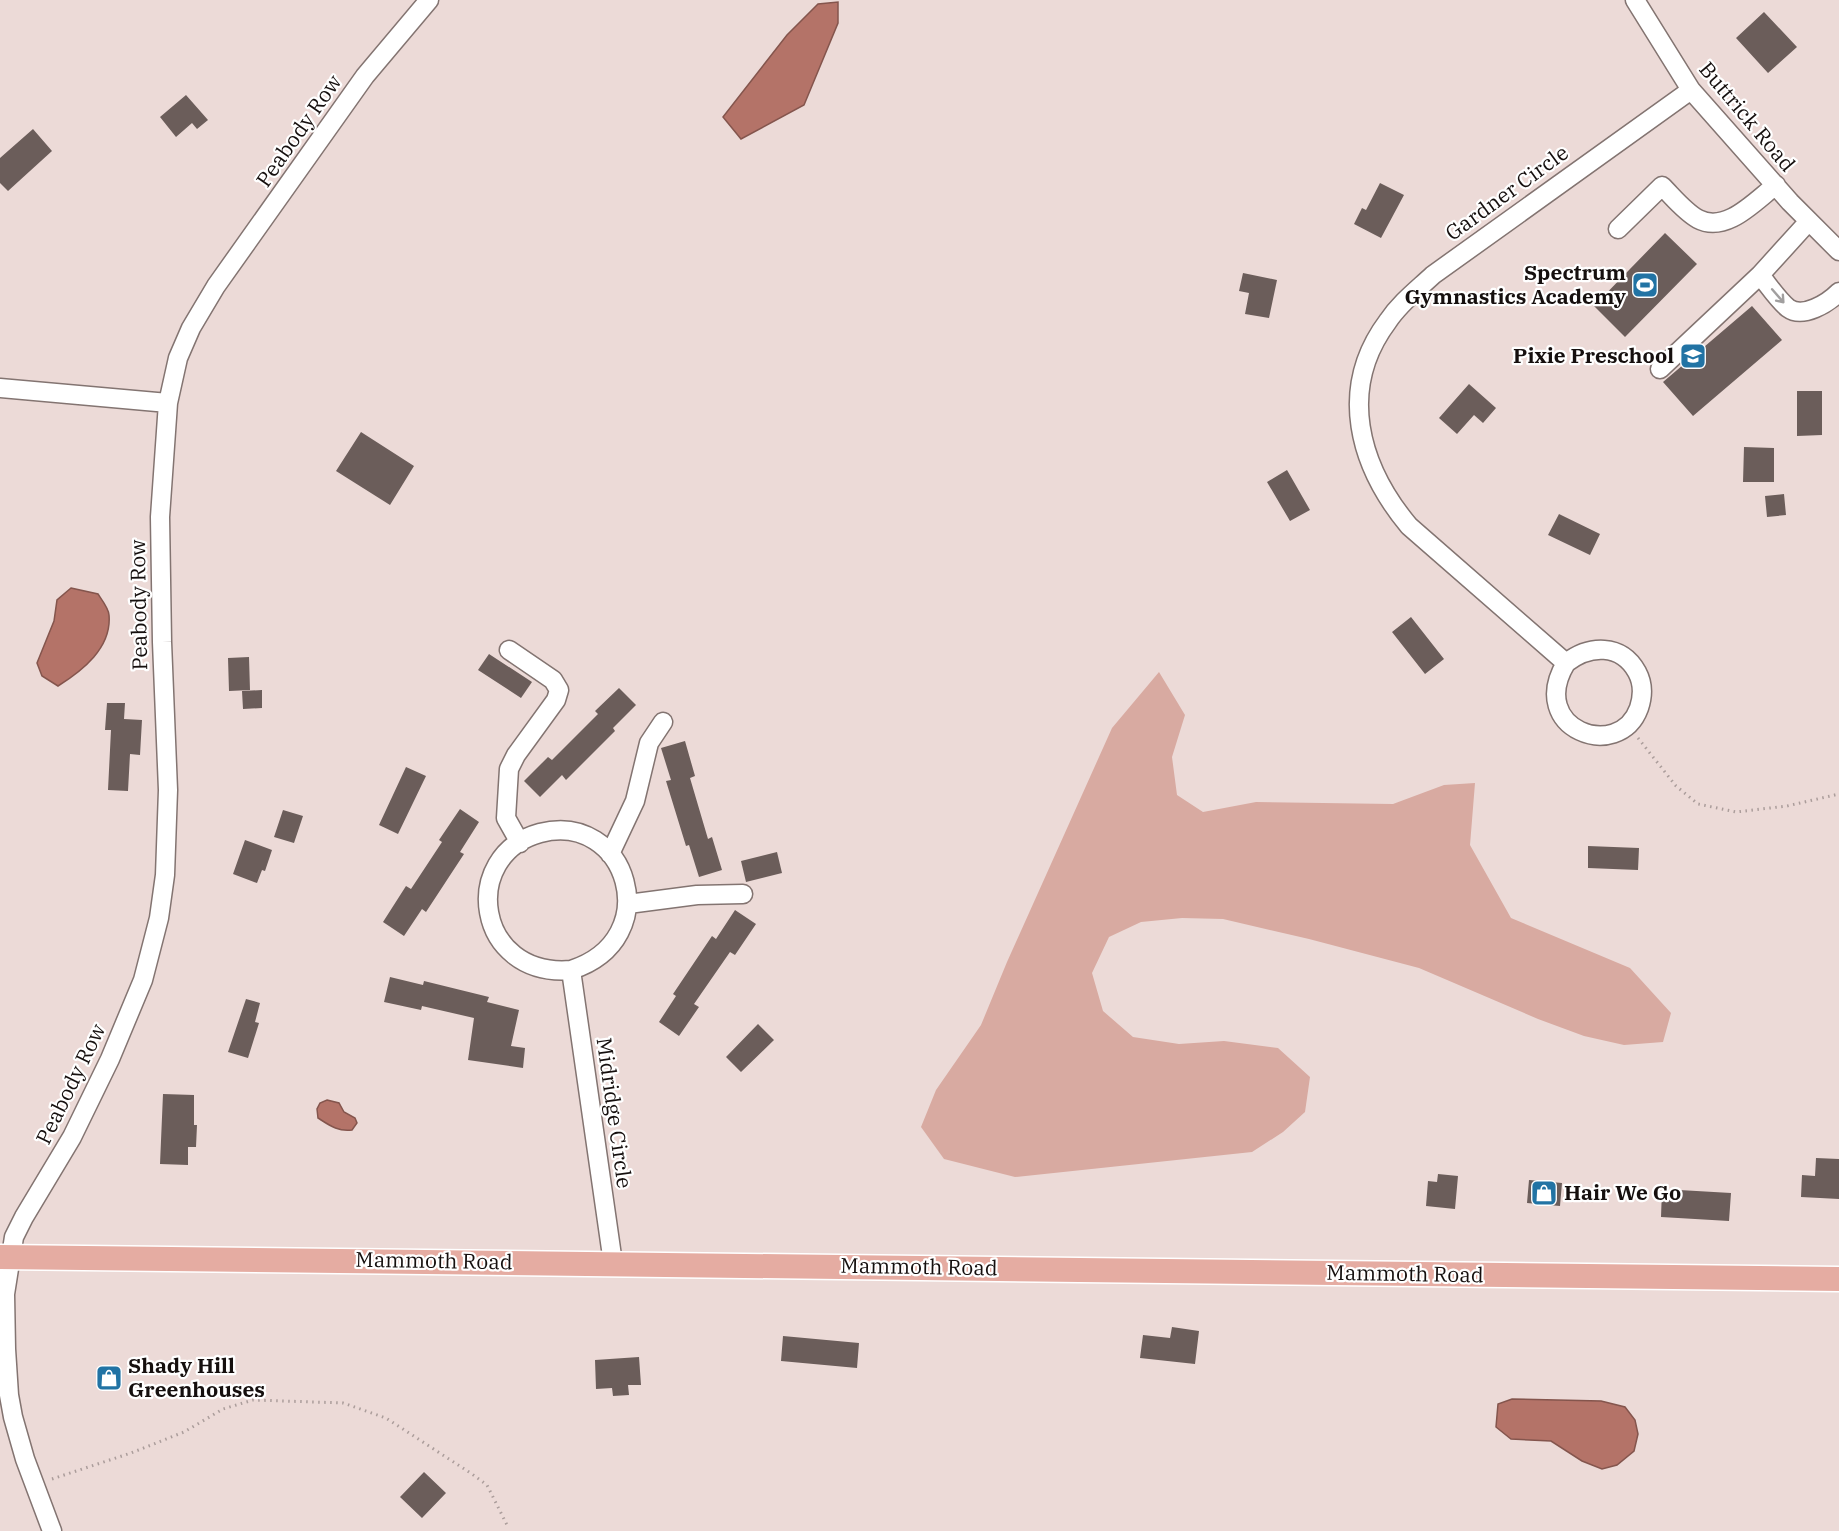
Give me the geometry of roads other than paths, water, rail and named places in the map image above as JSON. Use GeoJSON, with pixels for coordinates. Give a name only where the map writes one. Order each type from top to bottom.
{"type":"FeatureCollection","features":[{"type":"Feature","properties":{"kind":"main road","name":"Mammoth Road"},"geometry":{"type":"LineString","coordinates":[[5,1257],[1839,1279]]}},
{"type":"Feature","properties":{"kind":"street","name":"Peabody Row"},"geometry":{"type":"LineString","coordinates":[[52,1531],[25,1459],[9,1395],[5,1257],[24,1217],[72,1137],[115,1049],[143,980],[159,918],[168,833],[160,517],[168,403],[178,358],[191,328],[216,286],[365,76],[429,0]]}},
{"type":"Feature","properties":{"kind":"street","name":"Buttrick Road"},"geometry":{"type":"LineString","coordinates":[[1635,0],[1691,90],[1839,251]]}},
{"type":"Feature","properties":{"kind":"street","name":"Gardner Circle"},"geometry":{"type":"LineString","coordinates":[[1566,663],[1409,526],[1393,506],[1372,469],[1362,435],[1359,400],[1363,376],[1370,351],[1388,321],[1397,309],[1433,275],[1691,90]]}},
{"type":"Feature","properties":{"kind":"street"},"geometry":{"type":"LineString","coordinates":[[1618,229],[1662,186],[1695,218],[1716,223],[1738,214],[1776,185]]}},
{"type":"Feature","properties":{"kind":"street"},"geometry":{"type":"LineString","coordinates":[[1660,369],[1740,296],[1809,221]]}},
{"type":"Feature","properties":{"kind":"street"},"geometry":{"type":"LineString","coordinates":[[1760,275],[1789,309],[1797,311],[1809,311],[1822,305],[1839,292]]}},
{"type":"Feature","properties":{"kind":"street"},"geometry":{"type":"LineString","coordinates":[[0,388],[168,403]]}},
{"type":"Feature","properties":{"kind":"street"},"geometry":{"type":"LineString","coordinates":[[1597,650],[1617,653],[1629,662],[1637,673],[1641,686],[1641,700],[1637,713],[1628,724],[1616,732],[1602,736],[1587,734],[1574,728],[1563,718],[1557,705],[1555,690],[1558,676],[1566,663],[1577,655],[1597,650]]}},
{"type":"Feature","properties":{"kind":"street"},"geometry":{"type":"LineString","coordinates":[[509,651],[553,680],[559,690],[556,700],[516,754],[509,769],[506,818],[520,843]]}},
{"type":"Feature","properties":{"kind":"street"},"geometry":{"type":"LineString","coordinates":[[610,854],[635,801],[649,743],[663,722]]}},
{"type":"Feature","properties":{"kind":"street"},"geometry":{"type":"LineString","coordinates":[[568,831],[594,841],[610,854],[622,872],[628,904],[623,926],[608,950],[585,966],[571,970],[545,970],[520,960],[501,941],[494,929],[488,903],[492,877],[506,854],[520,843],[540,833],[568,831]]}},
{"type":"Feature","properties":{"kind":"street"},"geometry":{"type":"LineString","coordinates":[[628,904],[697,895],[743,894]]}},
{"type":"Feature","properties":{"kind":"street","name":"Midridge Circle"},"geometry":{"type":"LineString","coordinates":[[571,970],[613,1263]]}},
{"type":"Feature","properties":{"kind":"place","name":"Spectrum Gymnastics Academy"},"geometry":{"type":"Point","coordinates":[1645,285]}},
{"type":"Feature","properties":{"kind":"place","name":"Pixie Preschool"},"geometry":{"type":"Point","coordinates":[1693,356]}},
{"type":"Feature","properties":{"kind":"place","name":"Hair We Go"},"geometry":{"type":"Point","coordinates":[1544,1193]}},
{"type":"Feature","properties":{"kind":"place","name":"Shady Hill Greenhouses"},"geometry":{"type":"Point","coordinates":[109,1378]}}]}
